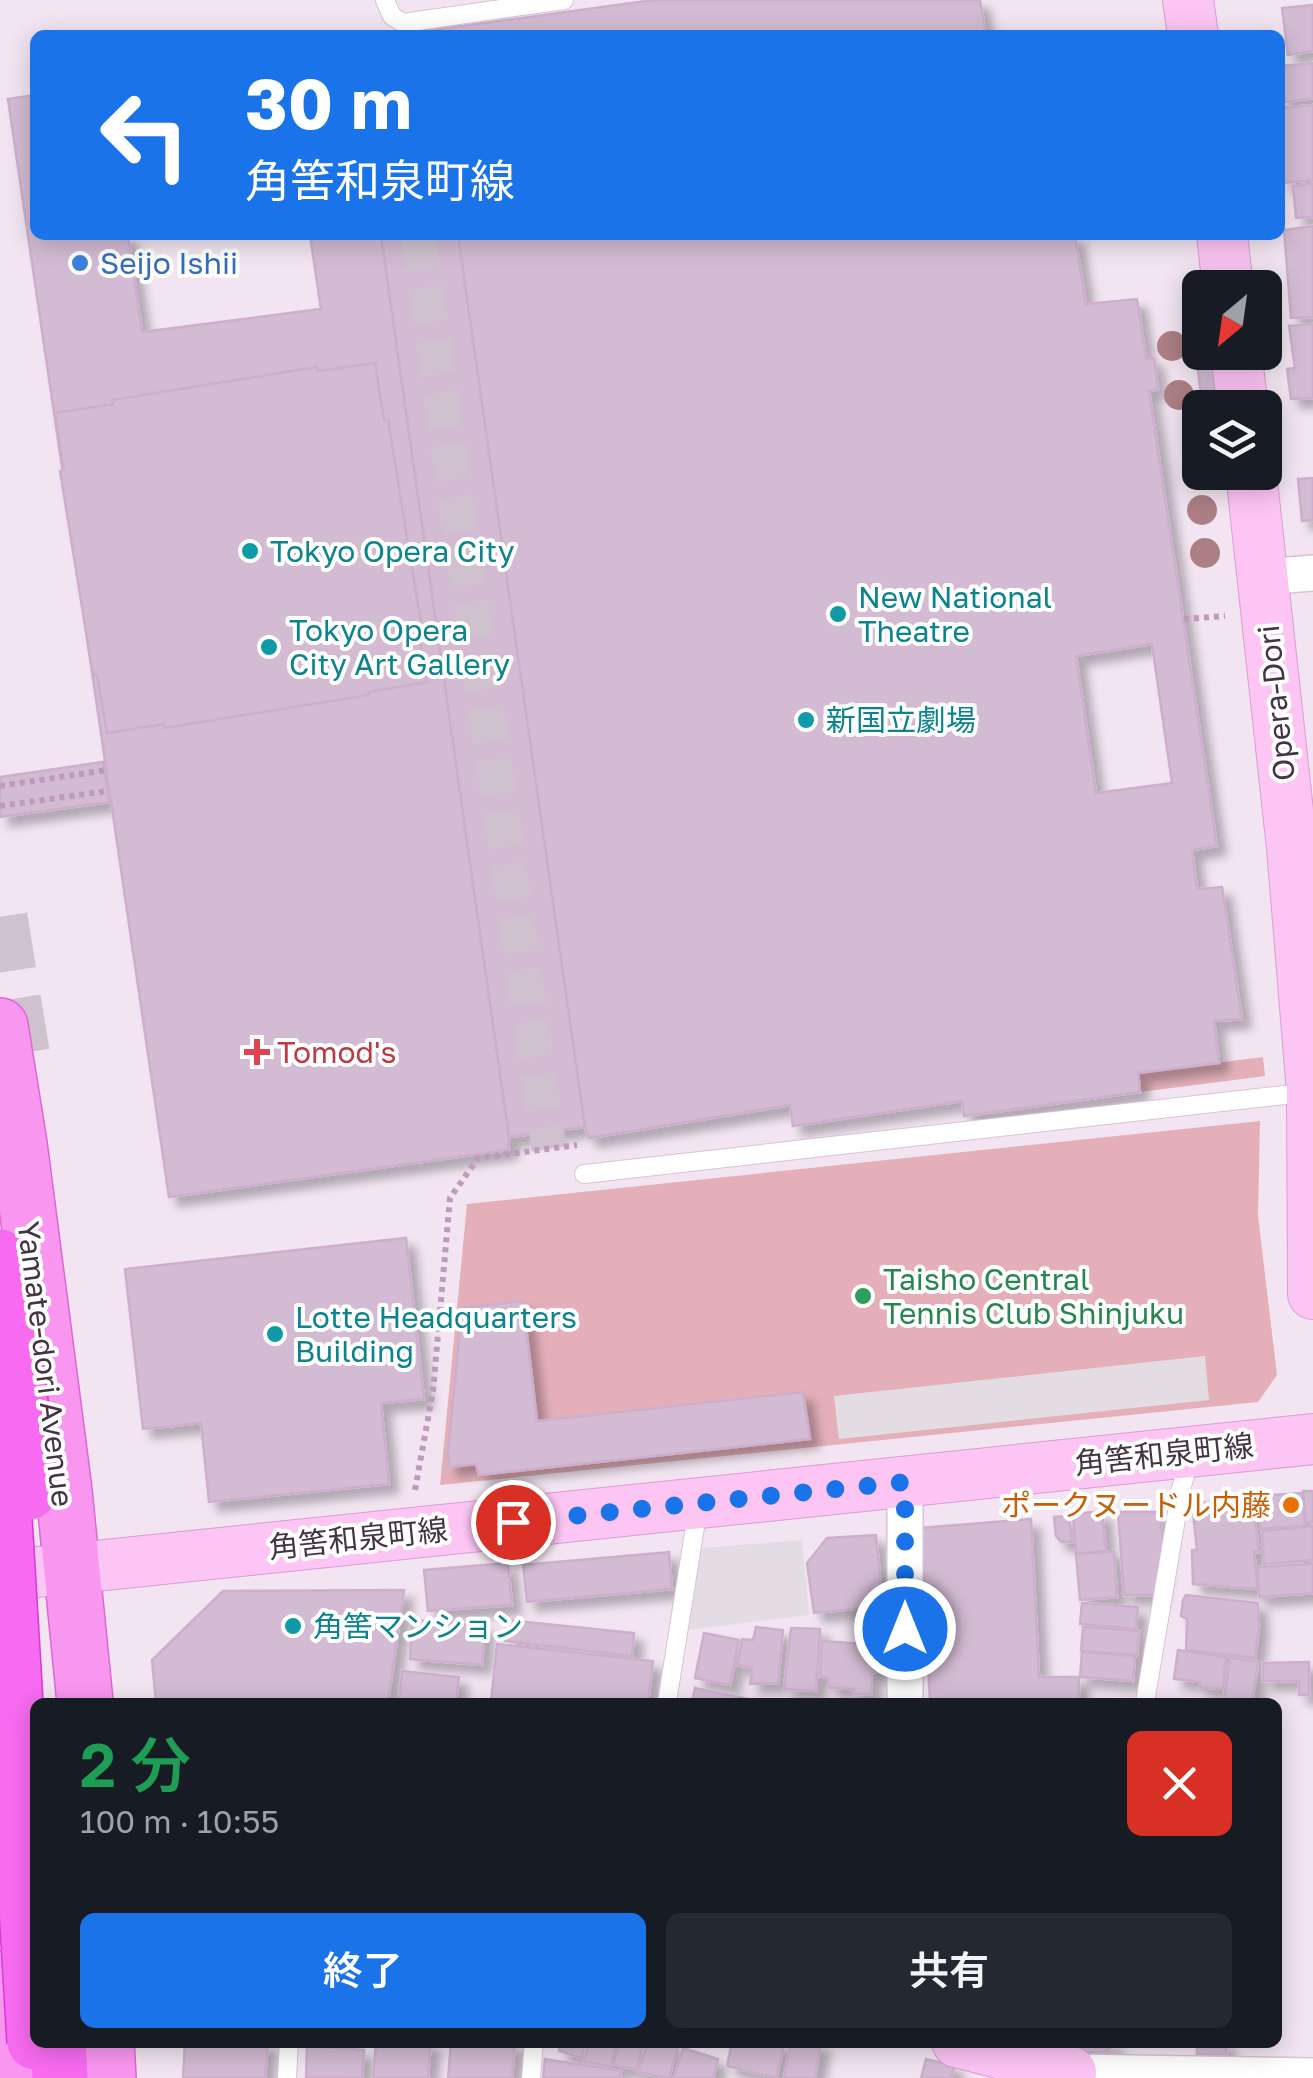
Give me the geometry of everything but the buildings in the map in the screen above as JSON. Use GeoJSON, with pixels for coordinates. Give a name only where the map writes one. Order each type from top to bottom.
{"type":"FeatureCollection","features":[{"type":"Feature","properties":{"kind":"highway"},"geometry":{"type":"LineString","coordinates":[[0,1257],[27,1452],[40,1698]]}},
{"type":"Feature","properties":{"kind":"highway"},"geometry":{"type":"LineString","coordinates":[[0,1452],[30,1958]]}},
{"type":"Feature","properties":{"kind":"highway"},"geometry":{"type":"LineString","coordinates":[[35,2048],[37,2078]]}},
{"type":"Feature","properties":{"kind":"highway"},"geometry":{"type":"LineString","coordinates":[[58,2048],[60,2078]]}},
{"type":"Feature","properties":{"kind":"main road"},"geometry":{"type":"LineString","coordinates":[[1188,0],[1193,30]]}},
{"type":"Feature","properties":{"kind":"main road"},"geometry":{"type":"LineString","coordinates":[[1223,240],[1226,270]]}},
{"type":"Feature","properties":{"kind":"main road","name":"Opera-Dori"},"geometry":{"type":"LineString","coordinates":[[1252,490],[1302,847],[1312,1092],[1313,1294]]}},
{"type":"Feature","properties":{"kind":"main road","name":"Yamate-dori Avenue"},"geometry":{"type":"LineString","coordinates":[[0,1026],[64,1491],[84,1698]]}},
{"type":"Feature","properties":{"kind":"main road","name":"角筈和泉町線"},"geometry":{"type":"LineString","coordinates":[[0,1576],[1313,1439]]}},
{"type":"Feature","properties":{"kind":"main road"},"geometry":{"type":"LineString","coordinates":[[0,1979],[6,2078]]}},
{"type":"Feature","properties":{"kind":"main road"},"geometry":{"type":"LineString","coordinates":[[106,2048],[108,2078]]}},
{"type":"Feature","properties":{"kind":"main road"},"geometry":{"type":"LineString","coordinates":[[977,2048],[1071,2075]]}},
{"type":"Feature","properties":{"kind":"street"},"geometry":{"type":"LineString","coordinates":[[1263,577],[1313,573]]}},
{"type":"Feature","properties":{"kind":"street"},"geometry":{"type":"LineString","coordinates":[[905,1482],[905,1698]]}},
{"type":"Feature","properties":{"kind":"street"},"geometry":{"type":"LineString","coordinates":[[1071,2075],[1313,2076]]}},
{"type":"Feature","properties":{"kind":"lane"},"geometry":{"type":"LineString","coordinates":[[385,0],[392,16],[403,23],[564,0]]}},
{"type":"Feature","properties":{"kind":"lane"},"geometry":{"type":"LineString","coordinates":[[584,1174],[1312,1092]]}},
{"type":"Feature","properties":{"kind":"lane"},"geometry":{"type":"LineString","coordinates":[[1146,1698],[1181,1489],[1192,1451]]}},
{"type":"Feature","properties":{"kind":"lane"},"geometry":{"type":"LineString","coordinates":[[668,1698],[699,1503]]}},
{"type":"Feature","properties":{"kind":"lane"},"geometry":{"type":"LineString","coordinates":[[287,2078],[289,2048]]}},
{"type":"Feature","properties":{"kind":"lane"},"geometry":{"type":"LineString","coordinates":[[531,2078],[534,2048]]}},
{"type":"Feature","properties":{"kind":"path"},"geometry":{"type":"LineString","coordinates":[[1184,619],[1226,616]]}},
{"type":"Feature","properties":{"kind":"path"},"geometry":{"type":"LineString","coordinates":[[0,786],[107,770]]}},
{"type":"Feature","properties":{"kind":"path"},"geometry":{"type":"LineString","coordinates":[[0,806],[108,791]]}},
{"type":"Feature","properties":{"kind":"path"},"geometry":{"type":"LineString","coordinates":[[414,1501],[432,1390],[450,1198],[478,1158],[548,1148]]}},
{"type":"Feature","properties":{"kind":"shaded area"},"geometry":{"type":"Polygon","coordinates":[[[1263,1057],[1265,1076],[1140,1092],[1138,1073],[1263,1057]]]}},
{"type":"Feature","properties":{"kind":"shaded area","name":"Taisho Central Tennis Club Shinjuku"},"geometry":{"type":"Polygon","coordinates":[[[1260,1121],[1258,1216],[1277,1375],[1258,1402],[440,1485],[467,1204],[1260,1121]]]}},
{"type":"Feature","properties":{"kind":"shaded area"},"geometry":{"type":"Polygon","coordinates":[[[1205,1356],[1209,1400],[839,1439],[834,1396],[1205,1356]]]}},
{"type":"Feature","properties":{"kind":"shaded area"},"geometry":{"type":"Polygon","coordinates":[[[802,1540],[809,1615],[688,1630],[702,1548],[802,1540]]]}},
{"type":"Feature","properties":{"kind":"tunnel"},"geometry":{"type":"LineString","coordinates":[[419,240],[549,1149]]}},
{"type":"Feature","properties":{"kind":"tunnel"},"geometry":{"type":"LineString","coordinates":[[0,917],[26,1077]]}},
{"type":"Feature","properties":{"kind":"place","name":"Seijo Ishii"},"geometry":{"type":"Point","coordinates":[80,263]}},
{"type":"Feature","properties":{"kind":"place","name":"Tokyo Opera City"},"geometry":{"type":"Point","coordinates":[250,551]}},
{"type":"Feature","properties":{"kind":"place","name":"New National Theatre"},"geometry":{"type":"Point","coordinates":[838,614]}},
{"type":"Feature","properties":{"kind":"place","name":"Tokyo Opera City Art Gallery"},"geometry":{"type":"Point","coordinates":[269,647]}},
{"type":"Feature","properties":{"kind":"place","name":"新国立劇場"},"geometry":{"type":"Point","coordinates":[806,720]}},
{"type":"Feature","properties":{"kind":"place","name":"Tomod's"},"geometry":{"type":"Point","coordinates":[257,1052]}},
{"type":"Feature","properties":{"kind":"place","name":"Taisho Central Tennis Club Shinjuku"},"geometry":{"type":"Point","coordinates":[863,1296]}},
{"type":"Feature","properties":{"kind":"place","name":"Lotte Headquarters Building"},"geometry":{"type":"Point","coordinates":[275,1334]}},
{"type":"Feature","properties":{"kind":"place","name":"ポークヌードル内藤"},"geometry":{"type":"Point","coordinates":[1291,1505]}},
{"type":"Feature","properties":{"kind":"place","name":"角筈マンション"},"geometry":{"type":"Point","coordinates":[293,1626]}},
{"type":"Feature","properties":{"kind":"route"},"geometry":{"type":"LineString","coordinates":[[513,1522],[905,1482],[905,1629]]}}]}
